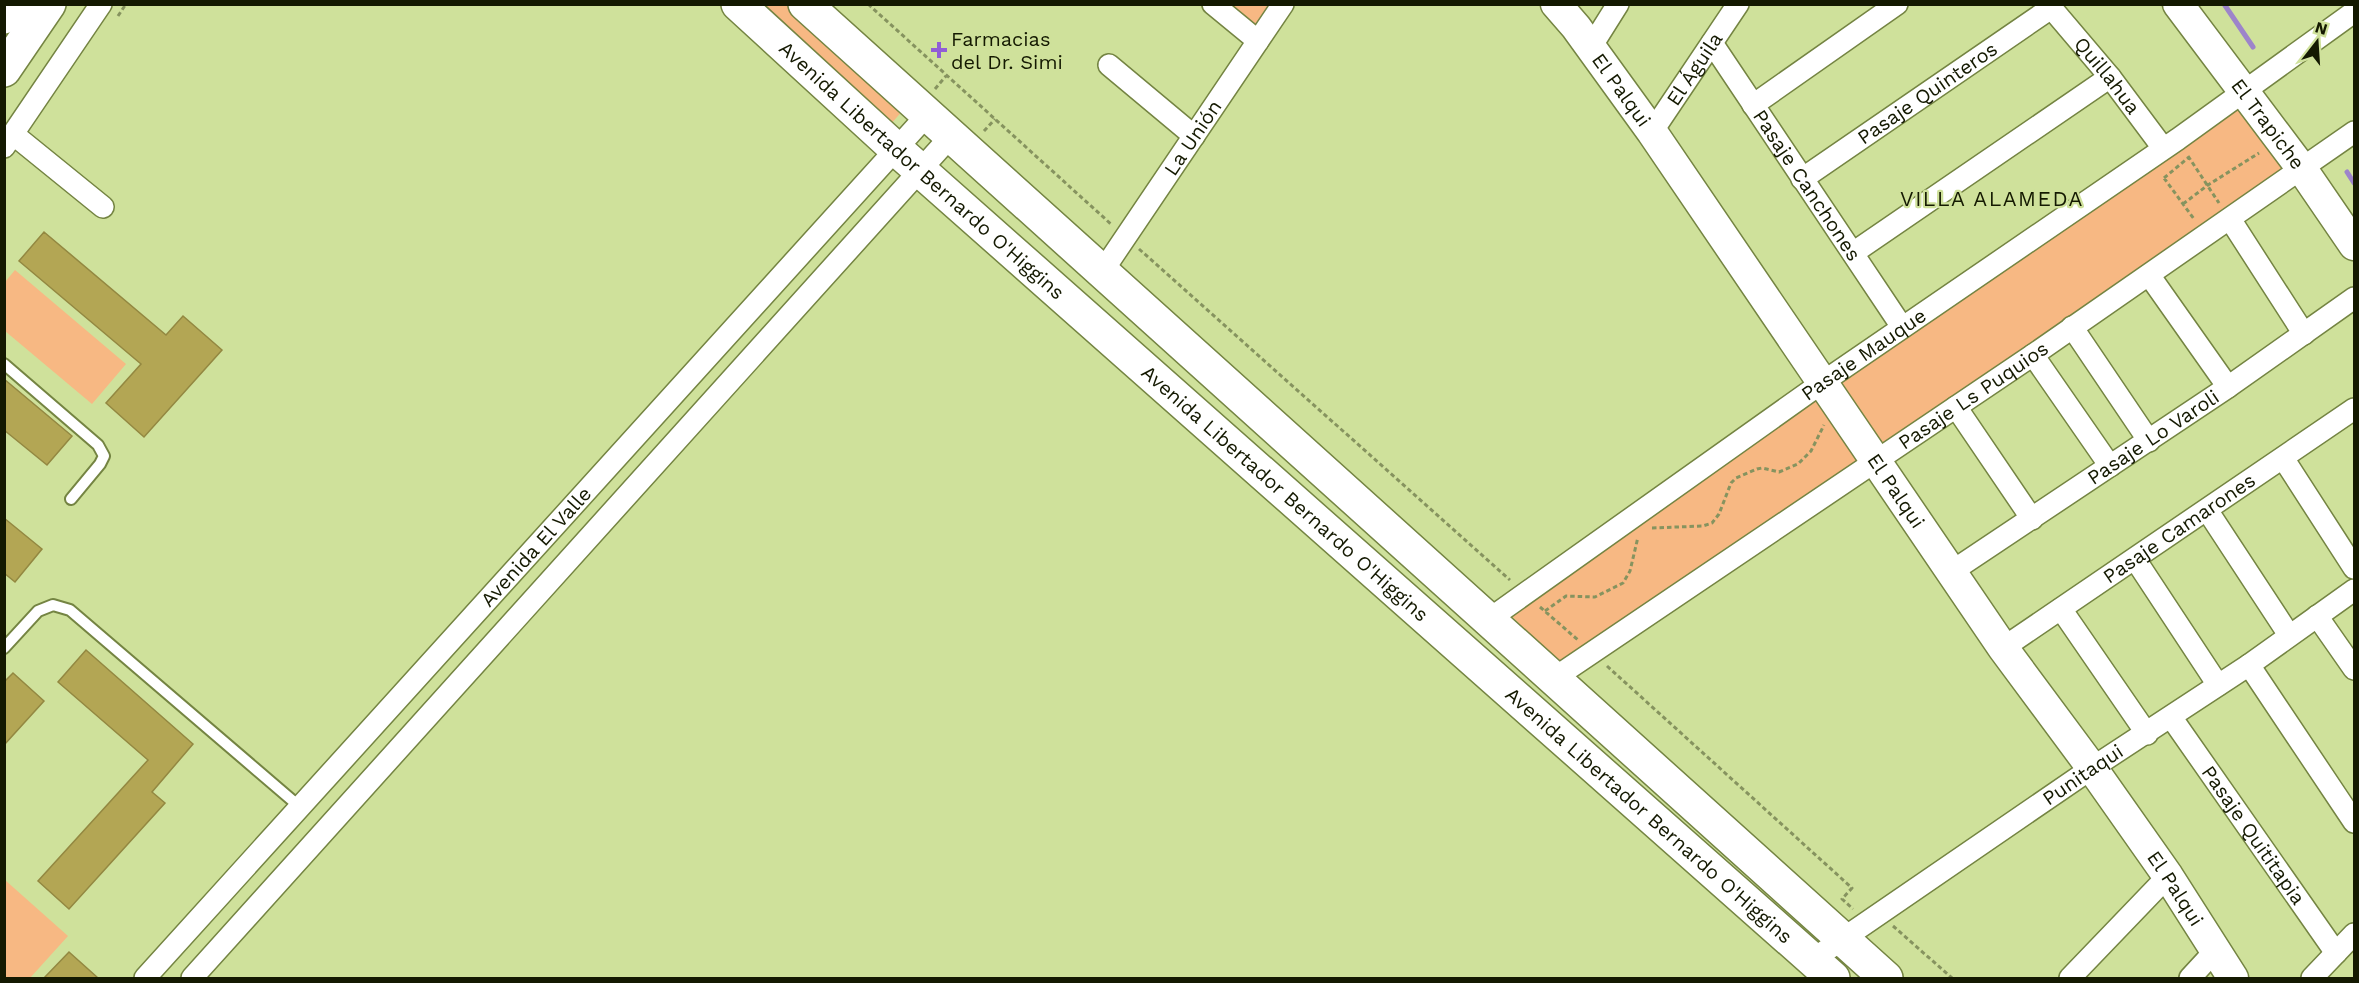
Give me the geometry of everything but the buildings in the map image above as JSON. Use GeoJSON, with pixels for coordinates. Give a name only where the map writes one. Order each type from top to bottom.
{"type":"FeatureCollection","features":[{"type":"Feature","properties":{"kind":"main road"},"geometry":{"type":"LineString","coordinates":[[4,17],[13,4]]}},
{"type":"Feature","properties":{"kind":"main road"},"geometry":{"type":"LineString","coordinates":[[4,70],[49,4]]}},
{"type":"Feature","properties":{"kind":"main road","name":"Avenida Libertador Bernardo O'Higgins"},"geometry":{"type":"LineString","coordinates":[[738,4],[908,159],[1822,969]]}},
{"type":"Feature","properties":{"kind":"main road","name":"Avenida Libertador Bernardo O'Higgins"},"geometry":{"type":"LineString","coordinates":[[805,4],[1553,679],[1857,939],[1886,978]]}},
{"type":"Feature","properties":{"kind":"main road"},"geometry":{"type":"LineString","coordinates":[[1838,978],[1857,939]]}},
{"type":"Feature","properties":{"kind":"street"},"geometry":{"type":"LineString","coordinates":[[101,4],[9,141],[103,207]]}},
{"type":"Feature","properties":{"kind":"street"},"geometry":{"type":"LineString","coordinates":[[1213,4],[1258,41]]}},
{"type":"Feature","properties":{"kind":"street","name":"La Unión"},"geometry":{"type":"LineString","coordinates":[[1102,272],[1283,4]]}},
{"type":"Feature","properties":{"kind":"street","name":"El Palqui"},"geometry":{"type":"LineString","coordinates":[[1556,4],[1591,47],[1652,132],[2003,648],[2168,876],[2214,952],[2233,978]]}},
{"type":"Feature","properties":{"kind":"street"},"geometry":{"type":"LineString","coordinates":[[1591,47],[1618,4]]}},
{"type":"Feature","properties":{"kind":"street","name":"El Águila"},"geometry":{"type":"LineString","coordinates":[[1652,132],[1738,4]]}},
{"type":"Feature","properties":{"kind":"street"},"geometry":{"type":"LineString","coordinates":[[1753,105],[1897,4]]}},
{"type":"Feature","properties":{"kind":"street","name":"El Trapiche"},"geometry":{"type":"LineString","coordinates":[[2178,4],[2355,245]]}},
{"type":"Feature","properties":{"kind":"street","name":"Quillahua"},"geometry":{"type":"LineString","coordinates":[[2050,6],[2110,77],[2163,148]]}},
{"type":"Feature","properties":{"kind":"street","name":"Pasaje Quinteros"},"geometry":{"type":"LineString","coordinates":[[1802,179],[2050,6]]}},
{"type":"Feature","properties":{"kind":"street","name":"Pasaje Mauque"},"geometry":{"type":"LineString","coordinates":[[1488,620],[1823,382],[2244,92],[2348,16]]}},
{"type":"Feature","properties":{"kind":"street","name":"Pasaje Canchones"},"geometry":{"type":"LineString","coordinates":[[1712,43],[1902,327]]}},
{"type":"Feature","properties":{"kind":"street"},"geometry":{"type":"LineString","coordinates":[[1109,65],[1194,136]]}},
{"type":"Feature","properties":{"kind":"street"},"geometry":{"type":"LineString","coordinates":[[1853,253],[2110,77]]}},
{"type":"Feature","properties":{"kind":"street","name":"Avenida El Valle"},"geometry":{"type":"LineString","coordinates":[[192,978],[908,159],[927,115]]}},
{"type":"Feature","properties":{"kind":"street","name":"Pasaje Ls Puquios"},"geometry":{"type":"LineString","coordinates":[[1553,679],[2033,355],[2355,132]]}},
{"type":"Feature","properties":{"kind":"street","name":"Avenida El Valle"},"geometry":{"type":"LineString","coordinates":[[145,978],[300,807],[908,159],[951,136]]}},
{"type":"Feature","properties":{"kind":"street"},"geometry":{"type":"LineString","coordinates":[[2230,219],[2304,334]]}},
{"type":"Feature","properties":{"kind":"street"},"geometry":{"type":"LineString","coordinates":[[2149,275],[2228,387]]}},
{"type":"Feature","properties":{"kind":"street","name":"Pasaje Lo Varoli"},"geometry":{"type":"LineString","coordinates":[[1951,573],[2149,441],[2355,298]]}},
{"type":"Feature","properties":{"kind":"street"},"geometry":{"type":"LineString","coordinates":[[2072,327],[2149,441]]}},
{"type":"Feature","properties":{"kind":"street"},"geometry":{"type":"LineString","coordinates":[[2033,355],[2109,466]]}},
{"type":"Feature","properties":{"kind":"street"},"geometry":{"type":"LineString","coordinates":[[1956,406],[2032,519]]}},
{"type":"Feature","properties":{"kind":"street","name":"Pasaje Camarones"},"geometry":{"type":"LineString","coordinates":[[2003,648],[2355,409]]}},
{"type":"Feature","properties":{"kind":"street"},"geometry":{"type":"LineString","coordinates":[[2283,458],[2355,568]]}},
{"type":"Feature","properties":{"kind":"street"},"geometry":{"type":"LineString","coordinates":[[2206,510],[2289,635]]}},
{"type":"Feature","properties":{"kind":"street"},"geometry":{"type":"LineString","coordinates":[[2135,559],[2218,685]]}},
{"type":"Feature","properties":{"kind":"street","name":"Punitaqui"},"geometry":{"type":"LineString","coordinates":[[1822,969],[1857,939],[2092,768],[2249,665],[2355,590]]}},
{"type":"Feature","properties":{"kind":"street"},"geometry":{"type":"LineString","coordinates":[[2061,609],[2146,734]]}},
{"type":"Feature","properties":{"kind":"street"},"geometry":{"type":"LineString","coordinates":[[2317,616],[2355,669]]}},
{"type":"Feature","properties":{"kind":"street"},"geometry":{"type":"LineString","coordinates":[[2249,665],[2355,822]]}},
{"type":"Feature","properties":{"kind":"street","name":"Pasaje Quititapia"},"geometry":{"type":"LineString","coordinates":[[2171,717],[2336,953]]}},
{"type":"Feature","properties":{"kind":"street"},"geometry":{"type":"LineString","coordinates":[[2070,978],[2168,876]]}},
{"type":"Feature","properties":{"kind":"street"},"geometry":{"type":"LineString","coordinates":[[2312,978],[2355,934]]}},
{"type":"Feature","properties":{"kind":"street"},"geometry":{"type":"LineString","coordinates":[[2190,978],[2214,952]]}},
{"type":"Feature","properties":{"kind":"lane"},"geometry":{"type":"LineString","coordinates":[[4,364],[98,445],[104,456],[71,499]]}},
{"type":"Feature","properties":{"kind":"lane"},"geometry":{"type":"LineString","coordinates":[[4,648],[38,611],[53,605],[70,610],[300,807]]}},
{"type":"Feature","properties":{"kind":"path"},"geometry":{"type":"LineString","coordinates":[[868,4],[1125,237],[1592,652],[1852,888],[1842,899],[1857,939],[1890,923],[1952,978]]}},
{"type":"Feature","properties":{"kind":"path"},"geometry":{"type":"LineString","coordinates":[[2206,236],[2164,178],[2163,148],[2189,157],[2230,219]]}},
{"type":"Feature","properties":{"kind":"path"},"geometry":{"type":"LineString","coordinates":[[2183,204],[2208,185],[2258,155],[2258,148]]}},
{"type":"Feature","properties":{"kind":"path"},"geometry":{"type":"LineString","coordinates":[[2164,178],[2189,157]]}},
{"type":"Feature","properties":{"kind":"path"},"geometry":{"type":"LineString","coordinates":[[1649,528],[1703,526],[1712,523],[1719,514],[1731,483],[1736,478],[1757,469],[1779,472],[1798,464],[1811,451],[1823,426],[1843,413]]}},
{"type":"Feature","properties":{"kind":"path"},"geometry":{"type":"LineString","coordinates":[[1545,611],[1566,596],[1594,597],[1623,582],[1630,571],[1636,544],[1642,530]]}},
{"type":"Feature","properties":{"kind":"shaded area"},"geometry":{"type":"Polygon","coordinates":[[[764,5],[790,5],[905,108],[890,125],[764,5]]]}},
{"type":"Feature","properties":{"kind":"shaded area"},"geometry":{"type":"Polygon","coordinates":[[[1233,5],[1270,5],[1256,24],[1231,7],[1233,5]]]}},
{"type":"Feature","properties":{"kind":"shaded area"},"geometry":{"type":"Polygon","coordinates":[[[2245,104],[2293,171],[1562,668],[1501,605],[2245,104]]]}},
{"type":"Feature","properties":{"kind":"shaded area"},"geometry":{"type":"Polygon","coordinates":[[[15,270],[126,364],[92,404],[5,331],[5,282],[15,270]]]}},
{"type":"Feature","properties":{"kind":"shaded area"},"geometry":{"type":"Polygon","coordinates":[[[5,880],[68,936],[30,978],[5,978],[5,880]]]}},
{"type":"Feature","properties":{"kind":"waterway"},"geometry":{"type":"LineString","coordinates":[[2224,4],[2253,47]]}},
{"type":"Feature","properties":{"kind":"waterway"},"geometry":{"type":"LineString","coordinates":[[2347,172],[2354,183]]}},
{"type":"Feature","properties":{"kind":"place","name":"Farmacias del Dr. Simi"},"geometry":{"type":"Point","coordinates":[939,50]}},
{"type":"Feature","properties":{"kind":"district","name":"VILLA ALAMEDA"},"geometry":{"type":"Point","coordinates":[1992,198]}}]}
